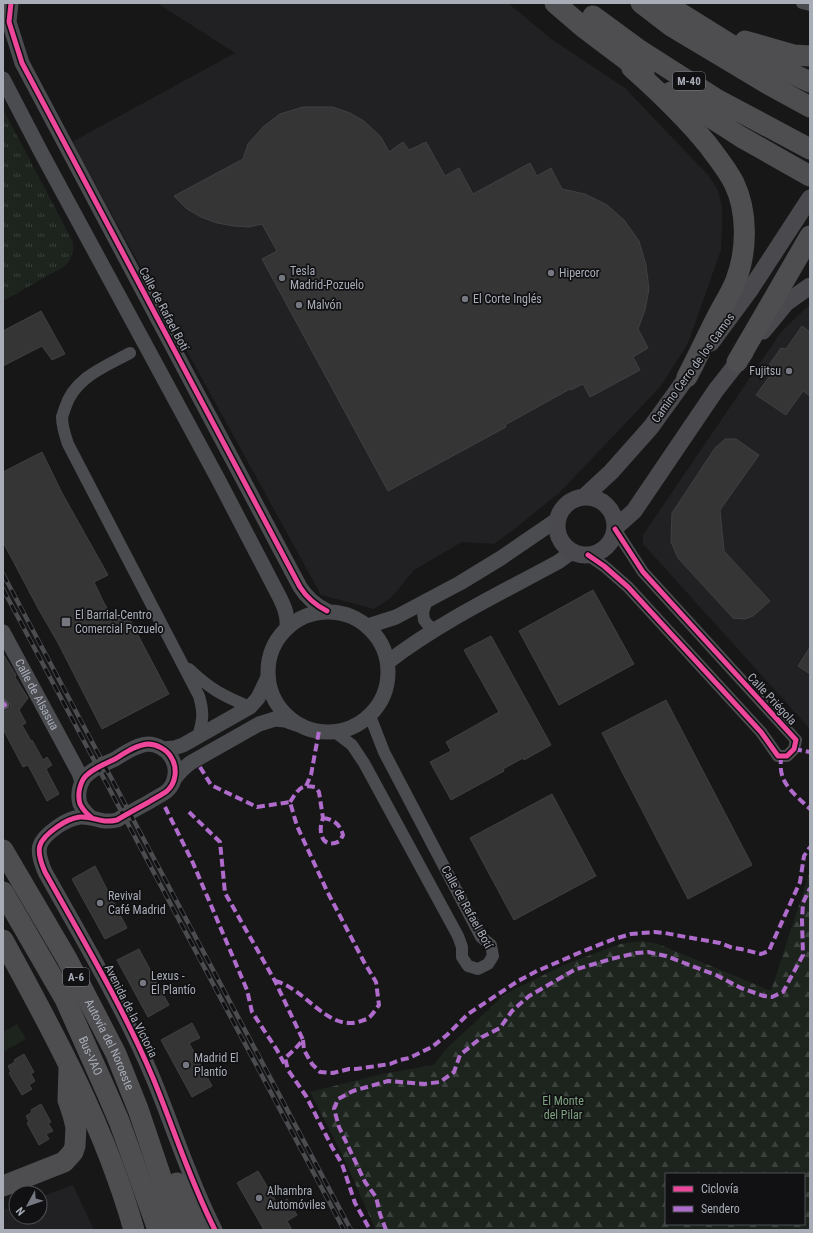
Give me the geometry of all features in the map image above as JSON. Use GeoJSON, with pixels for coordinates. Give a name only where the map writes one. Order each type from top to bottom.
{"type":"FeatureCollection","features":[{"type":"Feature","properties":{"kind":"highway"},"geometry":{"type":"LineString","coordinates":[[555,3],[583,27],[681,99],[741,137],[810,176]]}},
{"type":"Feature","properties":{"kind":"highway","name":"M-40"},"geometry":{"type":"LineString","coordinates":[[574,3],[638,49],[718,100],[810,149]]}},
{"type":"Feature","properties":{"kind":"highway"},"geometry":{"type":"LineString","coordinates":[[641,3],[671,26],[810,108]]}},
{"type":"Feature","properties":{"kind":"highway"},"geometry":{"type":"LineString","coordinates":[[669,6],[741,40],[794,55],[810,56]]}},
{"type":"Feature","properties":{"kind":"highway"},"geometry":{"type":"LineString","coordinates":[[669,6],[736,48],[810,82]]}},
{"type":"Feature","properties":{"kind":"highway"},"geometry":{"type":"LineString","coordinates":[[633,64],[632,68],[678,111],[724,166],[734,184],[742,213],[744,227],[743,246],[736,281],[687,378]]}},
{"type":"Feature","properties":{"kind":"highway"},"geometry":{"type":"LineString","coordinates":[[737,362],[809,238]]}},
{"type":"Feature","properties":{"kind":"highway","name":"Autovía del Noroeste"},"geometry":{"type":"LineString","coordinates":[[3,850],[67,959],[116,1054],[138,1109],[179,1230]]}},
{"type":"Feature","properties":{"kind":"highway","name":"Bus-VAO"},"geometry":{"type":"LineString","coordinates":[[3,892],[65,999],[119,1121],[158,1230]]}},
{"type":"Feature","properties":{"kind":"highway"},"geometry":{"type":"LineString","coordinates":[[3,940],[34,996],[91,1109],[125,1198],[134,1230]]}},
{"type":"Feature","properties":{"kind":"highway"},"geometry":{"type":"LineString","coordinates":[[3,1186],[64,1162],[73,1152],[75,1146],[76,1128],[74,1115],[68,1100],[69,1066]]}},
{"type":"Feature","properties":{"kind":"highway"},"geometry":{"type":"LineString","coordinates":[[138,1109],[157,1131],[197,1230]]}},
{"type":"Feature","properties":{"kind":"main road","name":"Camino Cerro de los Gamos"},"geometry":{"type":"LineString","coordinates":[[584,497],[611,472],[651,427],[750,290],[810,198]]}},
{"type":"Feature","properties":{"kind":"main road"},"geometry":{"type":"LineString","coordinates":[[615,529],[634,511],[716,390],[737,362],[786,303],[810,286]]}},
{"type":"Feature","properties":{"kind":"main road"},"geometry":{"type":"LineString","coordinates":[[584,497],[594,498],[610,509],[614,518],[615,529],[613,538],[609,545],[603,550],[596,554],[580,554],[565,546],[560,538],[557,528],[561,511],[574,500],[584,497]]}},
{"type":"Feature","properties":{"kind":"street","name":"Calle de Rafael Botí"},"geometry":{"type":"LineString","coordinates":[[11,3],[9,22],[22,63],[286,562],[306,596],[313,603],[327,611]]}},
{"type":"Feature","properties":{"kind":"street"},"geometry":{"type":"LineString","coordinates":[[802,3],[810,5]]}},
{"type":"Feature","properties":{"kind":"street"},"geometry":{"type":"LineString","coordinates":[[3,79],[280,598],[288,618],[287,627]]}},
{"type":"Feature","properties":{"kind":"street"},"geometry":{"type":"LineString","coordinates":[[130,353],[95,371],[72,391],[62,415],[63,430],[68,444],[199,696],[203,710],[203,722],[198,737]]}},
{"type":"Feature","properties":{"kind":"street"},"geometry":{"type":"LineString","coordinates":[[224,491],[234,500],[271,569],[275,572],[280,571],[286,562]]}},
{"type":"Feature","properties":{"kind":"street"},"geometry":{"type":"LineString","coordinates":[[368,626],[396,617],[460,583],[558,519]]}},
{"type":"Feature","properties":{"kind":"street","name":"Calle Priégola"},"geometry":{"type":"LineString","coordinates":[[580,554],[604,566],[628,587],[761,732],[778,756],[787,756],[794,749],[796,740],[643,572],[615,529]]}},
{"type":"Feature","properties":{"kind":"street"},"geometry":{"type":"LineString","coordinates":[[388,662],[435,630],[558,562],[580,554]]}},
{"type":"Feature","properties":{"kind":"street"},"geometry":{"type":"LineString","coordinates":[[427,600],[423,612],[424,620],[435,630]]}},
{"type":"Feature","properties":{"kind":"street"},"geometry":{"type":"LineString","coordinates":[[71,819],[81,817],[110,822],[117,820],[168,790],[174,779],[190,763],[231,739],[267,721],[275,719],[285,720],[316,731],[335,732],[354,727],[370,716],[382,700],[388,682],[388,662],[382,642],[368,626],[356,618],[342,612],[327,611],[312,613],[299,618],[287,627],[275,643],[270,655],[268,667],[269,685],[275,700],[285,714],[299,724]]}},
{"type":"Feature","properties":{"kind":"street","name":"Calle de Alsasua"},"geometry":{"type":"LineString","coordinates":[[3,632],[71,758],[81,770],[85,778]]}},
{"type":"Feature","properties":{"kind":"street"},"geometry":{"type":"LineString","coordinates":[[181,661],[204,683],[214,690],[227,698],[250,707]]}},
{"type":"Feature","properties":{"kind":"street"},"geometry":{"type":"LineString","coordinates":[[163,749],[183,745],[250,707],[258,698],[268,677]]}},
{"type":"Feature","properties":{"kind":"street"},"geometry":{"type":"LineString","coordinates":[[3,703],[5,704],[3,706]]}},
{"type":"Feature","properties":{"kind":"street","name":"Calle de Rafael Botí"},"geometry":{"type":"LineString","coordinates":[[335,732],[352,745],[364,763],[458,936],[462,947],[462,957],[468,966],[478,969],[488,964],[493,956],[491,945],[482,937],[384,752],[370,716]]}},
{"type":"Feature","properties":{"kind":"street"},"geometry":{"type":"LineString","coordinates":[[71,819],[76,810],[80,789],[85,778],[122,755],[142,745],[150,744],[159,746],[172,758],[175,766],[174,779]]}},
{"type":"Feature","properties":{"kind":"street"},"geometry":{"type":"LineString","coordinates":[[79,798],[80,804],[85,812],[96,820]]}},
{"type":"Feature","properties":{"kind":"street","name":"Avenida de la Victoria"},"geometry":{"type":"LineString","coordinates":[[71,819],[45,836],[41,842],[39,849],[44,872],[102,974],[129,1027],[153,1078],[193,1183],[215,1230]]}},
{"type":"Feature","properties":{"kind":"shaded area"},"geometry":{"type":"Polygon","coordinates":[[[157,3],[508,3],[550,38],[625,88],[708,175],[718,190],[722,207],[721,250],[688,343],[661,386],[559,493],[517,527],[494,544],[462,542],[414,570],[391,598],[374,609],[321,595],[72,142],[235,53],[157,3]]]}},
{"type":"Feature","properties":{"kind":"shaded area"},"geometry":{"type":"Polygon","coordinates":[[[810,305],[810,729],[643,544],[643,535],[781,332],[810,305]]]}},
{"type":"Feature","properties":{"kind":"shaded area"},"geometry":{"type":"Polygon","coordinates":[[[73,1185],[94,1230],[3,1230],[3,1210],[8,1208],[8,1225],[48,1225],[48,1194],[73,1185]]]}},
{"type":"Feature","properties":{"kind":"green space"},"geometry":{"type":"Polygon","coordinates":[[[3,109],[73,242],[73,252],[65,266],[3,301],[3,109]]]}},
{"type":"Feature","properties":{"kind":"green space","name":"El Monte del Pilar"},"geometry":{"type":"Polygon","coordinates":[[[810,871],[810,1230],[376,1230],[340,1150],[310,1092],[382,1074],[434,1065],[445,1050],[505,994],[564,965],[620,944],[642,941],[658,944],[771,991],[810,871]]]}},
{"type":"Feature","properties":{"kind":"green space"},"geometry":{"type":"Polygon","coordinates":[[[17,1024],[26,1039],[3,1052],[3,1032],[17,1024]]]}},
{"type":"Feature","properties":{"kind":"building","name":"El Corte Inglés"},"geometry":{"type":"Polygon","coordinates":[[[303,107],[333,107],[350,113],[364,121],[381,137],[389,152],[403,142],[409,150],[426,142],[445,176],[459,168],[473,194],[530,163],[537,176],[551,168],[562,189],[585,194],[607,205],[624,220],[639,241],[646,265],[649,289],[645,310],[638,329],[648,348],[633,357],[640,370],[590,397],[583,384],[571,390],[570,389],[505,425],[506,427],[388,491],[262,259],[277,251],[262,224],[249,227],[217,223],[201,217],[187,209],[174,196],[243,159],[248,144],[263,127],[280,114],[303,107]]]}},
{"type":"Feature","properties":{"kind":"building"},"geometry":{"type":"Polygon","coordinates":[[[41,311],[65,354],[52,360],[42,346],[3,366],[3,331],[41,311]]]}},
{"type":"Feature","properties":{"kind":"building","name":"Fujitsu"},"geometry":{"type":"Polygon","coordinates":[[[802,326],[810,332],[810,396],[803,391],[786,415],[756,395],[772,373],[766,369],[781,348],[786,349],[802,326]]]}},
{"type":"Feature","properties":{"kind":"building"},"geometry":{"type":"Polygon","coordinates":[[[725,439],[736,439],[759,455],[720,510],[724,551],[770,601],[753,616],[745,619],[733,618],[678,558],[671,542],[672,513],[715,448],[725,439]]]}},
{"type":"Feature","properties":{"kind":"building"},"geometry":{"type":"Polygon","coordinates":[[[42,452],[62,493],[108,575],[94,582],[103,601],[114,621],[127,614],[169,694],[102,729],[57,641],[3,542],[3,472],[42,452]]]}},
{"type":"Feature","properties":{"kind":"building"},"geometry":{"type":"Polygon","coordinates":[[[593,590],[634,664],[559,705],[519,631],[593,590]]]}},
{"type":"Feature","properties":{"kind":"building"},"geometry":{"type":"Polygon","coordinates":[[[491,636],[551,745],[524,760],[523,758],[503,769],[504,771],[451,800],[430,762],[451,751],[446,742],[499,712],[464,650],[491,636]]]}},
{"type":"Feature","properties":{"kind":"building"},"geometry":{"type":"Polygon","coordinates":[[[810,647],[810,674],[798,666],[810,647]]]}},
{"type":"Feature","properties":{"kind":"building"},"geometry":{"type":"Polygon","coordinates":[[[3,654],[28,698],[19,710],[26,723],[22,725],[43,760],[47,757],[52,765],[46,769],[59,794],[47,801],[28,765],[23,767],[3,729],[3,712],[8,710],[11,706],[9,701],[3,697],[3,654]]]}},
{"type":"Feature","properties":{"kind":"building"},"geometry":{"type":"Polygon","coordinates":[[[666,700],[752,865],[688,899],[602,733],[666,700]]]}},
{"type":"Feature","properties":{"kind":"building"},"geometry":{"type":"Polygon","coordinates":[[[552,794],[596,876],[514,920],[470,838],[552,794]]]}},
{"type":"Feature","properties":{"kind":"building","name":"Revival Café Madrid"},"geometry":{"type":"Polygon","coordinates":[[[95,866],[127,928],[105,939],[72,879],[95,866]]]}},
{"type":"Feature","properties":{"kind":"building","name":"Lexus - El Plantío"},"geometry":{"type":"Polygon","coordinates":[[[139,949],[169,1005],[148,1017],[117,960],[139,949]]]}},
{"type":"Feature","properties":{"kind":"building"},"geometry":{"type":"Polygon","coordinates":[[[192,1023],[200,1038],[189,1043],[212,1086],[192,1097],[161,1040],[192,1023]]]}},
{"type":"Feature","properties":{"kind":"building"},"geometry":{"type":"Polygon","coordinates":[[[24,1054],[34,1072],[31,1074],[35,1081],[29,1085],[32,1089],[22,1095],[9,1073],[11,1072],[8,1066],[24,1054]]]}},
{"type":"Feature","properties":{"kind":"building"},"geometry":{"type":"Polygon","coordinates":[[[41,1104],[51,1122],[48,1123],[53,1131],[46,1134],[49,1139],[39,1145],[27,1123],[29,1122],[26,1116],[32,1112],[31,1110],[41,1104]]]}},
{"type":"Feature","properties":{"kind":"building"},"geometry":{"type":"Polygon","coordinates":[[[258,1171],[278,1205],[287,1199],[297,1215],[287,1221],[292,1230],[264,1230],[237,1183],[258,1171]]]}},
{"type":"Feature","properties":{"kind":"railway"},"geometry":{"type":"LineString","coordinates":[[3,574],[351,1230]]}},
{"type":"Feature","properties":{"kind":"railway"},"geometry":{"type":"LineString","coordinates":[[3,589],[344,1230]]}},
{"type":"Feature","properties":{"kind":"marked path"},"geometry":{"type":"LineString","coordinates":[[3,703],[5,705],[3,706]]}},
{"type":"Feature","properties":{"kind":"marked path"},"geometry":{"type":"LineString","coordinates":[[306,786],[311,775],[319,731]]}},
{"type":"Feature","properties":{"kind":"marked path"},"geometry":{"type":"LineString","coordinates":[[794,749],[810,752]]}},
{"type":"Feature","properties":{"kind":"marked path"},"geometry":{"type":"LineString","coordinates":[[781,756],[781,770],[784,780],[794,794],[810,809]]}},
{"type":"Feature","properties":{"kind":"marked path"},"geometry":{"type":"LineString","coordinates":[[200,767],[211,785],[257,807],[290,802],[297,826],[327,891],[376,982],[379,1005],[367,1019],[358,1022],[346,1023],[336,1020],[316,1007],[296,991],[275,981]]}},
{"type":"Feature","properties":{"kind":"marked path"},"geometry":{"type":"LineString","coordinates":[[290,802],[295,794],[303,787],[315,787],[319,792],[323,818]]}},
{"type":"Feature","properties":{"kind":"marked path"},"geometry":{"type":"LineString","coordinates":[[165,807],[193,863],[247,990],[252,1012],[285,1065]]}},
{"type":"Feature","properties":{"kind":"marked path"},"geometry":{"type":"LineString","coordinates":[[189,812],[220,842],[225,893],[275,981],[303,1040],[285,1058],[288,1070],[306,1096],[342,1164],[355,1203],[370,1230]]}},
{"type":"Feature","properties":{"kind":"marked path"},"geometry":{"type":"LineString","coordinates":[[323,818],[333,821],[338,825],[343,835],[340,841],[329,843],[323,838],[321,834],[321,824],[323,818]]}},
{"type":"Feature","properties":{"kind":"marked path"},"geometry":{"type":"LineString","coordinates":[[303,1040],[304,1050],[312,1064],[320,1072],[333,1073],[349,1069],[390,1064],[409,1058],[432,1047],[447,1035],[468,1014],[518,981],[581,952],[631,934],[655,932],[665,933],[720,943],[733,948],[761,954],[769,951],[800,882],[804,856],[810,847]]}},
{"type":"Feature","properties":{"kind":"marked path"},"geometry":{"type":"LineString","coordinates":[[386,1230],[376,1197],[365,1182],[339,1127],[334,1109],[338,1099],[353,1091],[388,1081],[424,1084],[440,1082],[454,1072],[460,1055],[482,1037],[500,1028],[512,1011],[529,996],[574,970],[636,953],[648,952],[666,956],[716,975],[741,988],[764,996],[772,997],[783,992],[803,955],[803,903],[810,888]]}},
{"type":"Feature","properties":{"kind":"cycle path"},"geometry":{"type":"LineString","coordinates":[[11,3],[9,22],[22,63],[300,587],[305,595],[327,611]]}},
{"type":"Feature","properties":{"kind":"cycle path"},"geometry":{"type":"LineString","coordinates":[[588,555],[604,566],[628,587],[761,732],[778,756],[787,756],[794,749],[796,740],[643,572],[615,529]]}},
{"type":"Feature","properties":{"kind":"cycle path"},"geometry":{"type":"LineString","coordinates":[[92,818],[82,808],[79,800],[81,783],[88,774],[98,767],[139,746],[151,744],[158,746],[169,754],[175,766],[175,775],[174,780],[167,791],[117,820],[102,821],[85,817],[68,820],[45,837],[39,851],[45,872],[129,1025],[161,1097],[182,1155],[215,1230]]}},
{"type":"Feature","properties":{"kind":"place","name":"Hipercor"},"geometry":{"type":"Point","coordinates":[551,273]}},
{"type":"Feature","properties":{"kind":"place","name":"Tesla Madrid-Pozuelo"},"geometry":{"type":"Point","coordinates":[282,278]}},
{"type":"Feature","properties":{"kind":"place","name":"El Corte Inglés"},"geometry":{"type":"Point","coordinates":[465,299]}},
{"type":"Feature","properties":{"kind":"place","name":"Malvón"},"geometry":{"type":"Point","coordinates":[299,305]}},
{"type":"Feature","properties":{"kind":"place","name":"Fujitsu"},"geometry":{"type":"Point","coordinates":[789,371]}},
{"type":"Feature","properties":{"kind":"place","name":"El Barrial-Centro Comercial Pozuelo"},"geometry":{"type":"Point","coordinates":[66,622]}},
{"type":"Feature","properties":{"kind":"place","name":"Revival Café Madrid"},"geometry":{"type":"Point","coordinates":[100,903]}},
{"type":"Feature","properties":{"kind":"place","name":"Lexus - El Plantío"},"geometry":{"type":"Point","coordinates":[143,983]}},
{"type":"Feature","properties":{"kind":"place","name":"Madrid El Plantío"},"geometry":{"type":"Point","coordinates":[186,1065]}},
{"type":"Feature","properties":{"kind":"place","name":"Alhambra Automóviles"},"geometry":{"type":"Point","coordinates":[259,1198]}}]}
